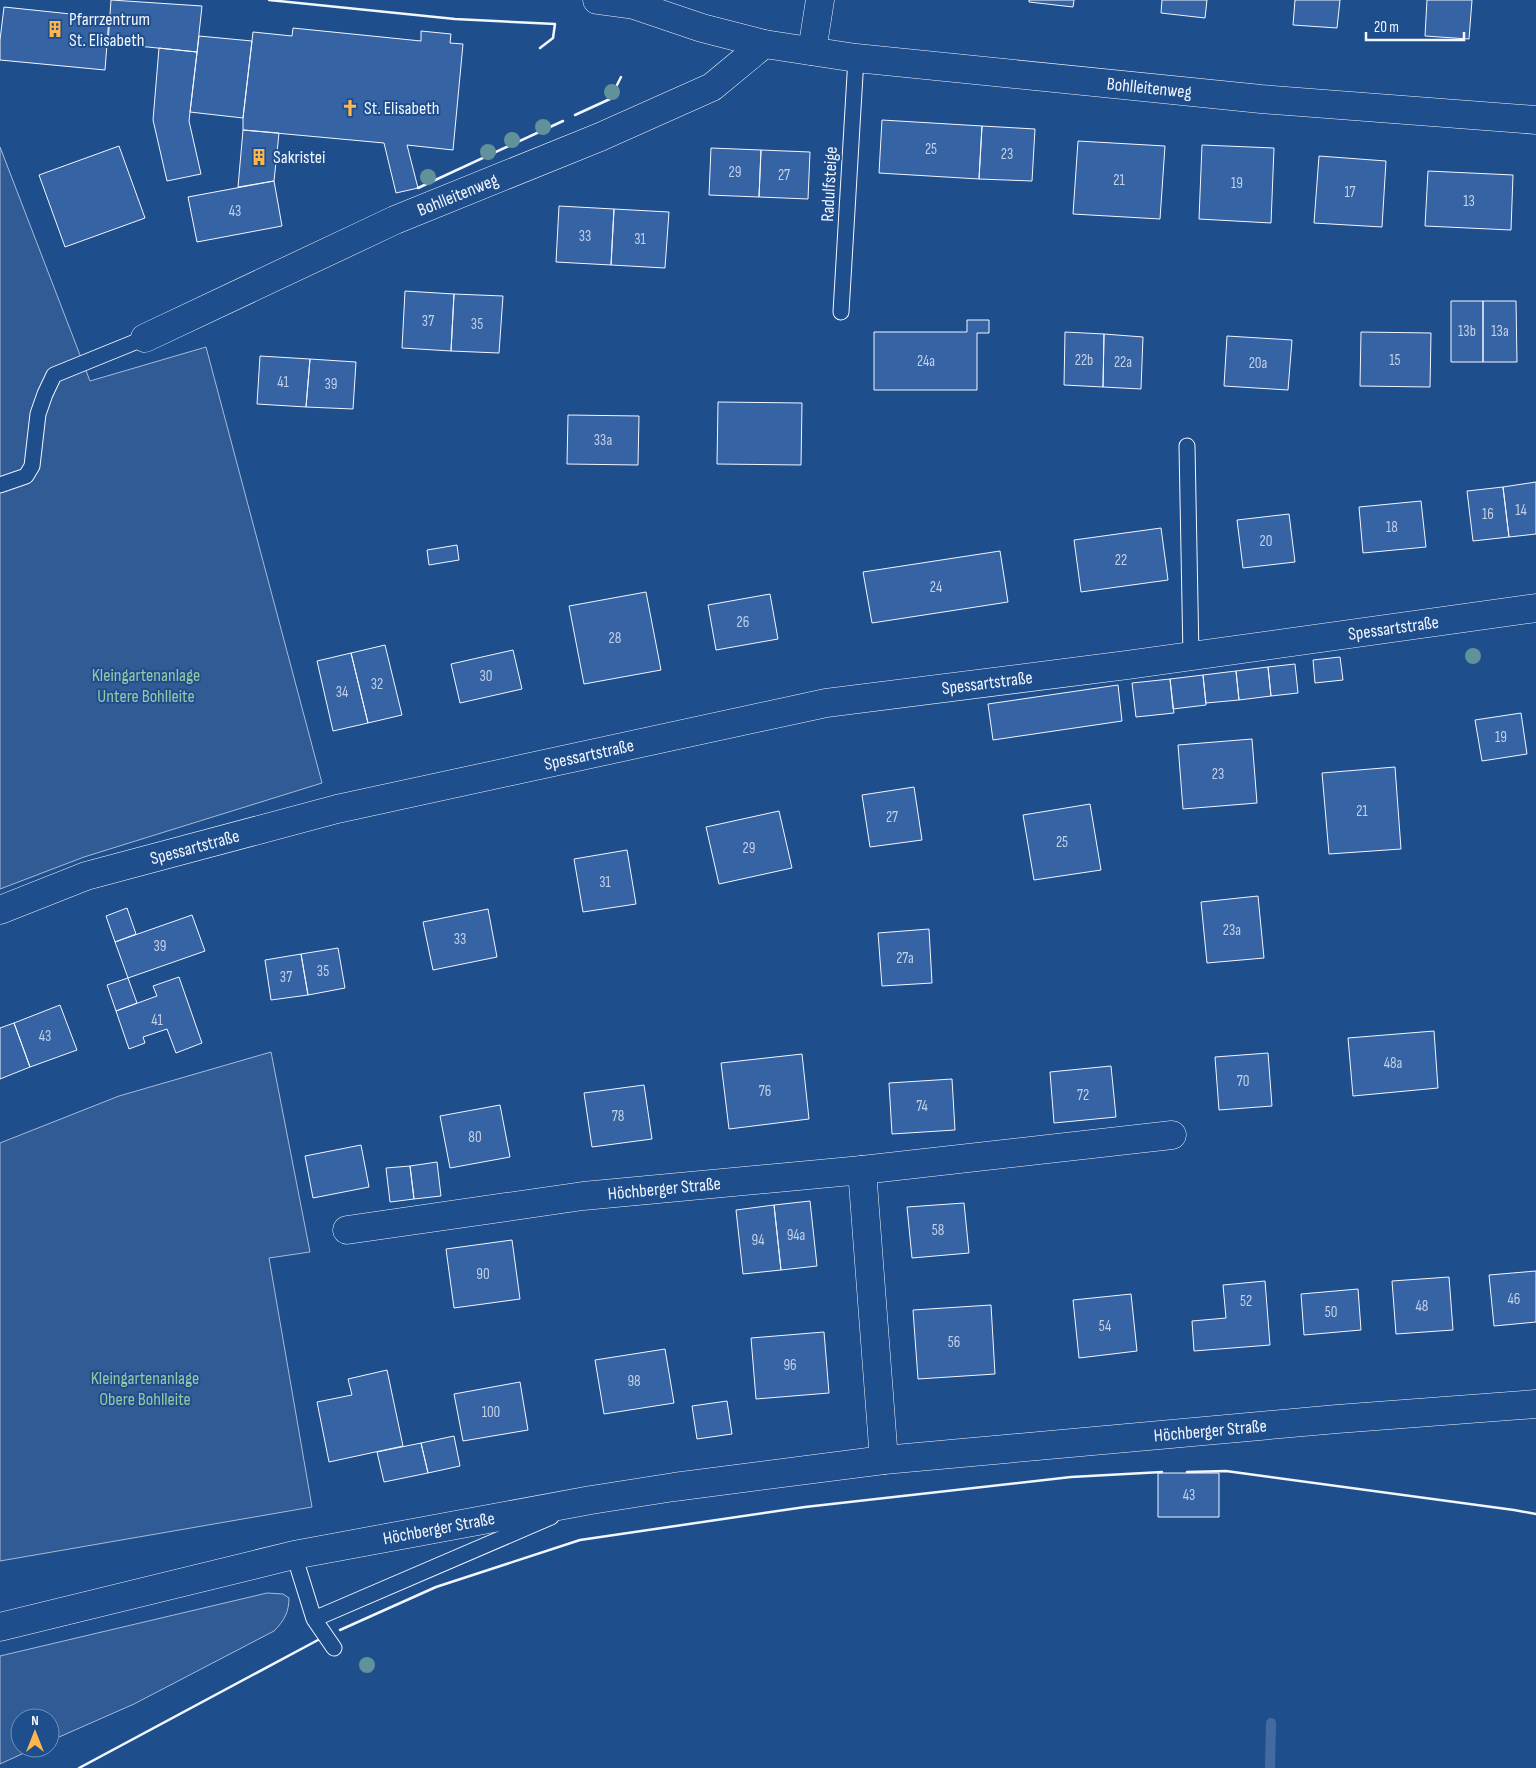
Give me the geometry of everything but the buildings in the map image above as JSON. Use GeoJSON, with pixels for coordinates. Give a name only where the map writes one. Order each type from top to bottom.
{"type":"FeatureCollection","features":[{"type":"Feature","properties":{"kind":"street","name":"Bohlleitenweg"},"geometry":{"type":"LineString","coordinates":[[597,0],[634,5],[702,28],[764,44],[856,58],[1261,99],[1536,120]]}},
{"type":"Feature","properties":{"kind":"street"},"geometry":{"type":"LineString","coordinates":[[812,51],[820,0]]}},
{"type":"Feature","properties":{"kind":"street","name":"Bohlleitenweg"},"geometry":{"type":"LineString","coordinates":[[145,338],[395,220],[600,137],[712,87],[764,44]]}},
{"type":"Feature","properties":{"kind":"street","name":"Spessartstraße"},"geometry":{"type":"LineString","coordinates":[[0,910],[86,876],[337,809],[817,705],[1536,608]]}},
{"type":"Feature","properties":{"kind":"street","name":"Höchberger Straße"},"geometry":{"type":"LineString","coordinates":[[347,1230],[410,1219],[583,1196],[862,1170],[1172,1135]]}},
{"type":"Feature","properties":{"kind":"street"},"geometry":{"type":"LineString","coordinates":[[862,1170],[884,1460]]}},
{"type":"Feature","properties":{"kind":"street","name":"Höchberger Straße"},"geometry":{"type":"LineString","coordinates":[[0,1627],[294,1555],[590,1500],[674,1487],[884,1460],[1337,1419],[1536,1404]]}},
{"type":"Feature","properties":{"kind":"lane","name":"Radulfsteige"},"geometry":{"type":"LineString","coordinates":[[841,312],[856,58]]}},
{"type":"Feature","properties":{"kind":"lane"},"geometry":{"type":"LineString","coordinates":[[0,485],[26,476],[32,466],[38,414],[54,375],[145,338]]}},
{"type":"Feature","properties":{"kind":"lane"},"geometry":{"type":"LineString","coordinates":[[1187,446],[1191,656]]}},
{"type":"Feature","properties":{"kind":"lane"},"geometry":{"type":"LineString","coordinates":[[314,1619],[590,1500]]}},
{"type":"Feature","properties":{"kind":"lane"},"geometry":{"type":"LineString","coordinates":[[294,1555],[314,1619],[334,1648]]}},
{"type":"Feature","properties":{"kind":"green space","name":"Kleingartenanlage Untere Bohlleite"},"geometry":{"type":"Polygon","coordinates":[[[0,147],[90,381],[206,347],[322,783],[84,857],[0,889],[0,147]]]}},
{"type":"Feature","properties":{"kind":"green space","name":"Kleingartenanlage Obere Bohlleite"},"geometry":{"type":"Polygon","coordinates":[[[271,1052],[310,1252],[269,1258],[312,1507],[0,1561],[0,1143],[119,1096],[271,1052]]]}},
{"type":"Feature","properties":{"kind":"green space"},"geometry":{"type":"Polygon","coordinates":[[[267,1593],[283,1594],[289,1598],[285,1616],[281,1624],[274,1631],[134,1704],[60,1737],[60,1708],[10,1708],[10,1758],[13,1758],[0,1764],[0,1656],[267,1593]]]}},
{"type":"Feature","properties":{"kind":"waterway"},"geometry":{"type":"LineString","coordinates":[[1270,1768],[1271,1723]]}},
{"type":"Feature","properties":{"kind":"wall"},"geometry":{"type":"LineString","coordinates":[[269,0],[455,19],[555,24],[553,38],[540,48]]}},
{"type":"Feature","properties":{"kind":"wall"},"geometry":{"type":"LineString","coordinates":[[575,115],[610,99],[621,77]]}},
{"type":"Feature","properties":{"kind":"wall"},"geometry":{"type":"LineString","coordinates":[[418,188],[563,121]]}},
{"type":"Feature","properties":{"kind":"wall"},"geometry":{"type":"LineString","coordinates":[[1187,1472],[1226,1471],[1536,1514]]}},
{"type":"Feature","properties":{"kind":"wall"},"geometry":{"type":"LineString","coordinates":[[340,1630],[436,1587],[580,1540],[805,1507],[1071,1477],[1162,1472]]}},
{"type":"Feature","properties":{"kind":"wall"},"geometry":{"type":"LineString","coordinates":[[79,1768],[318,1640]]}},
{"type":"Feature","properties":{"kind":"place","name":"Pfarrzentrum St. Elisabeth"},"geometry":{"type":"Point","coordinates":[55,29]}},
{"type":"Feature","properties":{"kind":"place","name":"St. Elisabeth"},"geometry":{"type":"Point","coordinates":[350,108]}},
{"type":"Feature","properties":{"kind":"place","name":"Sakristei"},"geometry":{"type":"Point","coordinates":[259,157]}}]}
